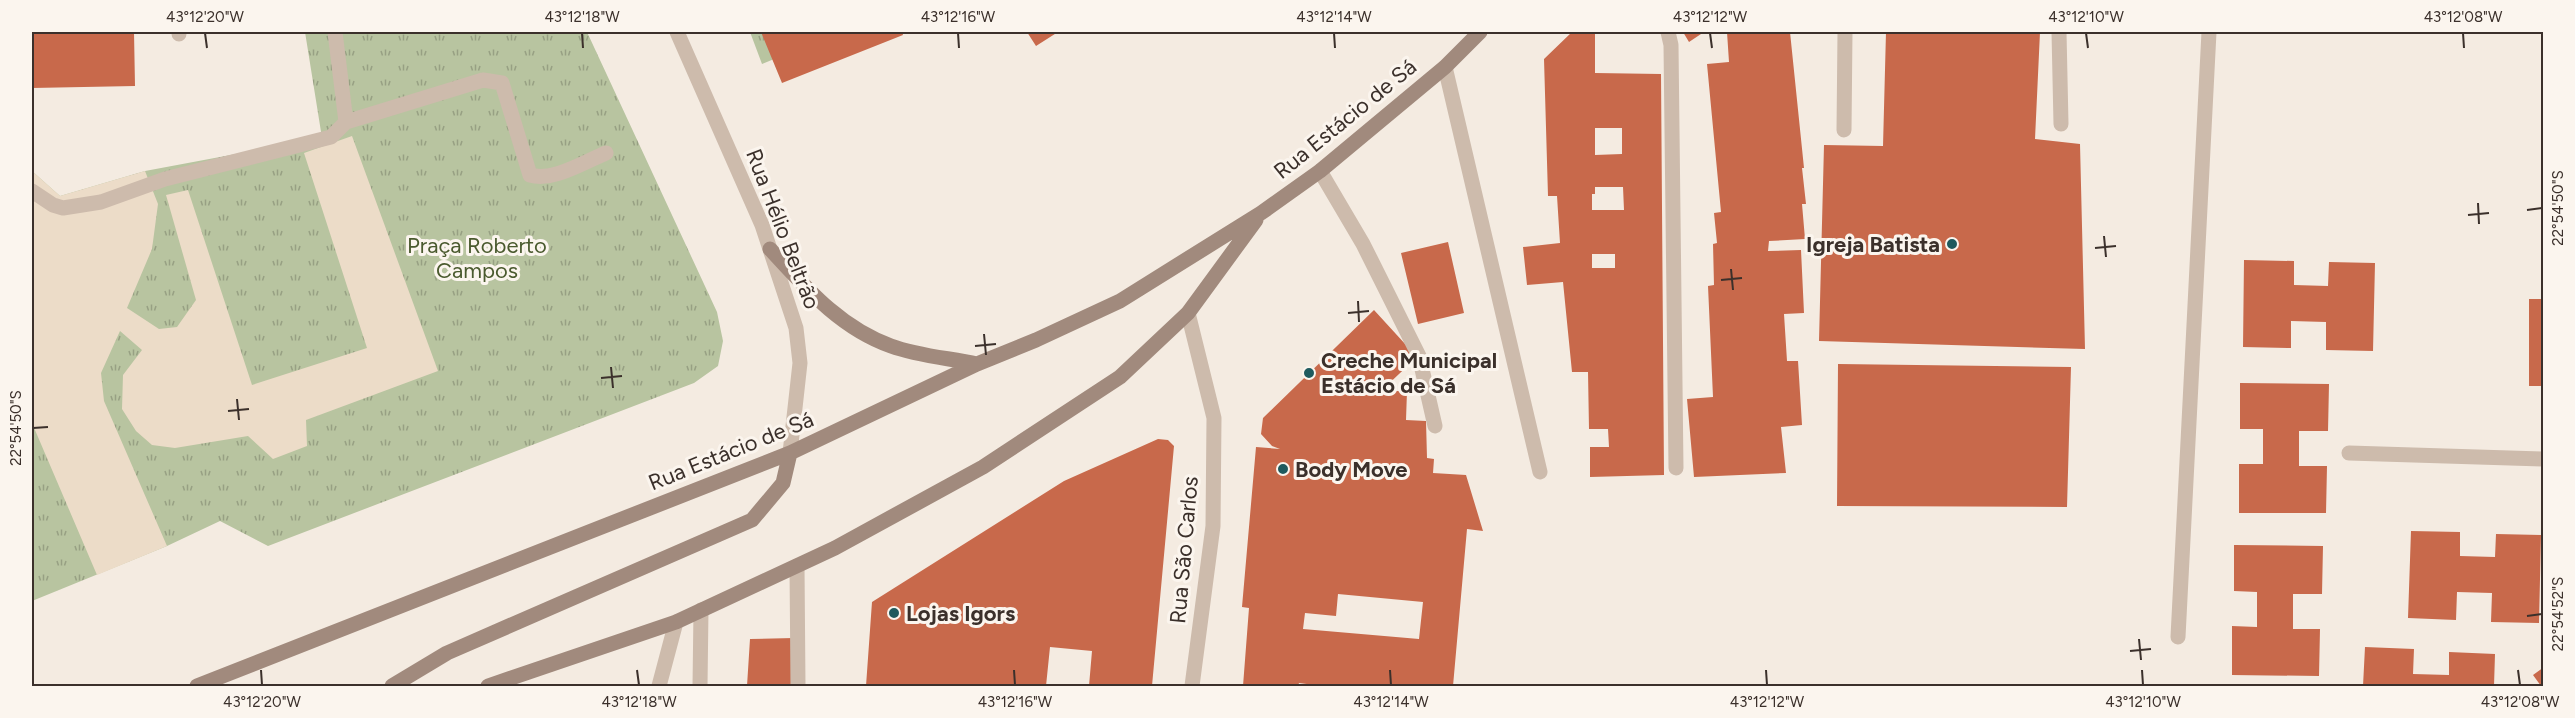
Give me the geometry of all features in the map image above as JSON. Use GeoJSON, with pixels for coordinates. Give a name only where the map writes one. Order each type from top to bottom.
{"type":"FeatureCollection","features":[{"type":"Feature","properties":{"kind":"main road","name":"Rua Estácio de Sá"},"geometry":{"type":"LineString","coordinates":[[197,687],[790,453],[977,364],[1036,340],[1120,301],[1261,213],[1320,171],[1445,67],[1480,32]]}},
{"type":"Feature","properties":{"kind":"main road","name":"Rua Estácio de Sá"},"geometry":{"type":"LineString","coordinates":[[488,687],[676,622],[835,548],[983,467],[1120,377],[1188,313],[1261,213]]}},
{"type":"Feature","properties":{"kind":"main road"},"geometry":{"type":"LineString","coordinates":[[771,249],[825,308],[870,337],[893,347],[977,364]]}},
{"type":"Feature","properties":{"kind":"main road"},"geometry":{"type":"LineString","coordinates":[[392,687],[447,653],[752,520],[783,483],[790,453]]}},
{"type":"Feature","properties":{"kind":"street"},"geometry":{"type":"LineString","coordinates":[[335,32],[346,122]]}},
{"type":"Feature","properties":{"kind":"street","name":"Rua Hélio Beltrão"},"geometry":{"type":"LineString","coordinates":[[677,32],[771,249],[796,328],[800,363],[790,453]]}},
{"type":"Feature","properties":{"kind":"street"},"geometry":{"type":"LineString","coordinates":[[1668,32],[1671,45],[1676,468]]}},
{"type":"Feature","properties":{"kind":"street"},"geometry":{"type":"LineString","coordinates":[[1844,130],[1845,32]]}},
{"type":"Feature","properties":{"kind":"street"},"geometry":{"type":"LineString","coordinates":[[2059,32],[2061,124]]}},
{"type":"Feature","properties":{"kind":"street"},"geometry":{"type":"LineString","coordinates":[[2178,637],[2210,32]]}},
{"type":"Feature","properties":{"kind":"street"},"geometry":{"type":"LineString","coordinates":[[1445,67],[1540,472]]}},
{"type":"Feature","properties":{"kind":"street"},"geometry":{"type":"LineString","coordinates":[[32,191],[53,206],[63,208],[101,202],[165,179],[319,142],[338,132],[346,122],[483,80],[502,83],[530,175],[539,178],[550,176],[606,153]]}},
{"type":"Feature","properties":{"kind":"street"},"geometry":{"type":"LineString","coordinates":[[1320,171],[1363,244],[1419,356],[1435,426]]}},
{"type":"Feature","properties":{"kind":"street","name":"Rua São Carlos"},"geometry":{"type":"LineString","coordinates":[[1188,313],[1214,418],[1213,526],[1192,687]]}},
{"type":"Feature","properties":{"kind":"street"},"geometry":{"type":"LineString","coordinates":[[2349,453],[2544,459]]}},
{"type":"Feature","properties":{"kind":"street"},"geometry":{"type":"LineString","coordinates":[[797,566],[798,687]]}},
{"type":"Feature","properties":{"kind":"street"},"geometry":{"type":"LineString","coordinates":[[700,687],[701,610]]}},
{"type":"Feature","properties":{"kind":"street"},"geometry":{"type":"LineString","coordinates":[[659,687],[676,622]]}},
{"type":"Feature","properties":{"kind":"green space","name":"Praça Roberto Campos"},"geometry":{"type":"Polygon","coordinates":[[[305,32],[587,32],[717,312],[723,341],[718,366],[694,383],[268,546],[220,521],[167,546],[32,601],[32,171],[60,196],[145,171],[322,138],[305,32]]]}},
{"type":"Feature","properties":{"kind":"green space"},"geometry":{"type":"Polygon","coordinates":[[[750,32],[840,32],[762,64],[750,32]]]}},
{"type":"Feature","properties":{"kind":"shaded area"},"geometry":{"type":"Polygon","coordinates":[[[352,136],[438,371],[306,420],[307,446],[273,459],[248,436],[175,448],[152,445],[136,431],[122,409],[123,375],[142,350],[120,331],[101,373],[104,401],[167,546],[97,575],[32,423],[32,171],[60,196],[145,171],[158,204],[152,249],[127,308],[159,329],[177,327],[196,300],[166,195],[188,190],[252,385],[367,348],[304,153],[352,136]]]}},
{"type":"Feature","properties":{"kind":"building"},"geometry":{"type":"Polygon","coordinates":[[[32,32],[134,32],[135,86],[32,88],[32,32]]]}},
{"type":"Feature","properties":{"kind":"building"},"geometry":{"type":"Polygon","coordinates":[[[761,32],[902,32],[903,35],[782,83],[761,32]]]}},
{"type":"Feature","properties":{"kind":"building"},"geometry":{"type":"Polygon","coordinates":[[[1027,32],[1058,32],[1036,46],[1027,32]]]}},
{"type":"Feature","properties":{"kind":"building"},"geometry":{"type":"Polygon","coordinates":[[[1572,32],[1595,32],[1595,73],[1661,74],[1664,475],[1590,477],[1590,447],[1609,447],[1608,429],[1589,429],[1588,372],[1572,372],[1563,282],[1527,285],[1523,247],[1560,243],[1557,196],[1548,196],[1544,59],[1572,32]],[[1595,128],[1595,155],[1622,154],[1622,128],[1595,128]],[[1595,187],[1595,194],[1592,194],[1592,210],[1624,210],[1623,187],[1595,187]],[[1592,254],[1592,268],[1615,268],[1615,254],[1592,254]]]}},
{"type":"Feature","properties":{"kind":"building"},"geometry":{"type":"Polygon","coordinates":[[[1683,32],[1704,32],[1689,42],[1683,32]]]}},
{"type":"Feature","properties":{"kind":"building"},"geometry":{"type":"Polygon","coordinates":[[[1727,32],[1790,32],[1804,168],[1802,168],[1806,204],[1802,204],[1805,239],[1769,241],[1768,251],[1801,250],[1804,313],[1784,314],[1787,361],[1798,361],[1802,425],[1781,427],[1786,473],[1694,477],[1687,399],[1713,397],[1708,286],[1714,285],[1713,244],[1717,243],[1714,213],[1721,212],[1707,64],[1729,62],[1727,32]]]}},
{"type":"Feature","properties":{"kind":"building","name":"Igreja Batista"},"geometry":{"type":"Polygon","coordinates":[[[1886,32],[2040,32],[2035,139],[2080,144],[2085,349],[1819,341],[1824,145],[1883,146],[1886,32]]]}},
{"type":"Feature","properties":{"kind":"building"},"geometry":{"type":"Polygon","coordinates":[[[1448,242],[1464,313],[1418,324],[1401,253],[1448,242]]]}},
{"type":"Feature","properties":{"kind":"building"},"geometry":{"type":"Polygon","coordinates":[[[2244,260],[2294,261],[2294,285],[2328,286],[2329,262],[2375,263],[2373,351],[2326,350],[2326,322],[2291,321],[2291,348],[2243,347],[2244,260]]]}},
{"type":"Feature","properties":{"kind":"building"},"geometry":{"type":"Polygon","coordinates":[[[2529,299],[2544,299],[2544,386],[2529,386],[2529,299]]]}},
{"type":"Feature","properties":{"kind":"building"},"geometry":{"type":"Polygon","coordinates":[[[1374,310],[1417,357],[1381,391],[1407,391],[1406,420],[1426,421],[1427,458],[1434,459],[1433,473],[1466,475],[1483,531],[1467,529],[1453,686],[1322,686],[1299,683],[1298,686],[1243,686],[1249,608],[1242,607],[1256,447],[1280,449],[1272,446],[1261,434],[1263,418],[1374,310]],[[1338,594],[1336,616],[1305,613],[1303,629],[1419,639],[1423,602],[1338,594]]]}},
{"type":"Feature","properties":{"kind":"building"},"geometry":{"type":"Polygon","coordinates":[[[1838,364],[2071,367],[2067,507],[1837,506],[1838,364]]]}},
{"type":"Feature","properties":{"kind":"building"},"geometry":{"type":"Polygon","coordinates":[[[2240,383],[2329,384],[2328,431],[2299,431],[2299,466],[2327,466],[2326,513],[2239,513],[2239,464],[2263,464],[2263,429],[2240,429],[2240,383]]]}},
{"type":"Feature","properties":{"kind":"building"},"geometry":{"type":"Polygon","coordinates":[[[1158,439],[1168,440],[1174,446],[1152,686],[1089,686],[1092,651],[1050,647],[1046,686],[866,686],[872,602],[1064,481],[1158,439]]]}},
{"type":"Feature","properties":{"kind":"building"},"geometry":{"type":"Polygon","coordinates":[[[2411,531],[2460,532],[2460,556],[2495,557],[2496,534],[2541,535],[2539,623],[2491,622],[2492,593],[2457,592],[2456,620],[2408,618],[2411,531]]]}},
{"type":"Feature","properties":{"kind":"building"},"geometry":{"type":"Polygon","coordinates":[[[2234,545],[2323,546],[2322,594],[2293,594],[2293,629],[2320,629],[2319,676],[2232,675],[2232,626],[2257,627],[2257,592],[2234,591],[2234,545]]]}},
{"type":"Feature","properties":{"kind":"building"},"geometry":{"type":"Polygon","coordinates":[[[794,638],[791,686],[747,686],[750,639],[794,638]]]}},
{"type":"Feature","properties":{"kind":"building"},"geometry":{"type":"Polygon","coordinates":[[[2365,647],[2414,649],[2413,674],[2449,675],[2449,652],[2495,654],[2494,686],[2363,686],[2365,647]]]}},
{"type":"Feature","properties":{"kind":"building"},"geometry":{"type":"Polygon","coordinates":[[[2544,667],[2544,686],[2541,686],[2533,675],[2544,667]]]}},
{"type":"Feature","properties":{"kind":"place","name":"Igreja Batista"},"geometry":{"type":"Point","coordinates":[1952,244]}},
{"type":"Feature","properties":{"kind":"place","name":"Creche Municipal Estácio de Sá"},"geometry":{"type":"Point","coordinates":[1309,373]}},
{"type":"Feature","properties":{"kind":"place","name":"Body Move"},"geometry":{"type":"Point","coordinates":[1283,469]}},
{"type":"Feature","properties":{"kind":"place","name":"Lojas Igors"},"geometry":{"type":"Point","coordinates":[894,613]}}]}
